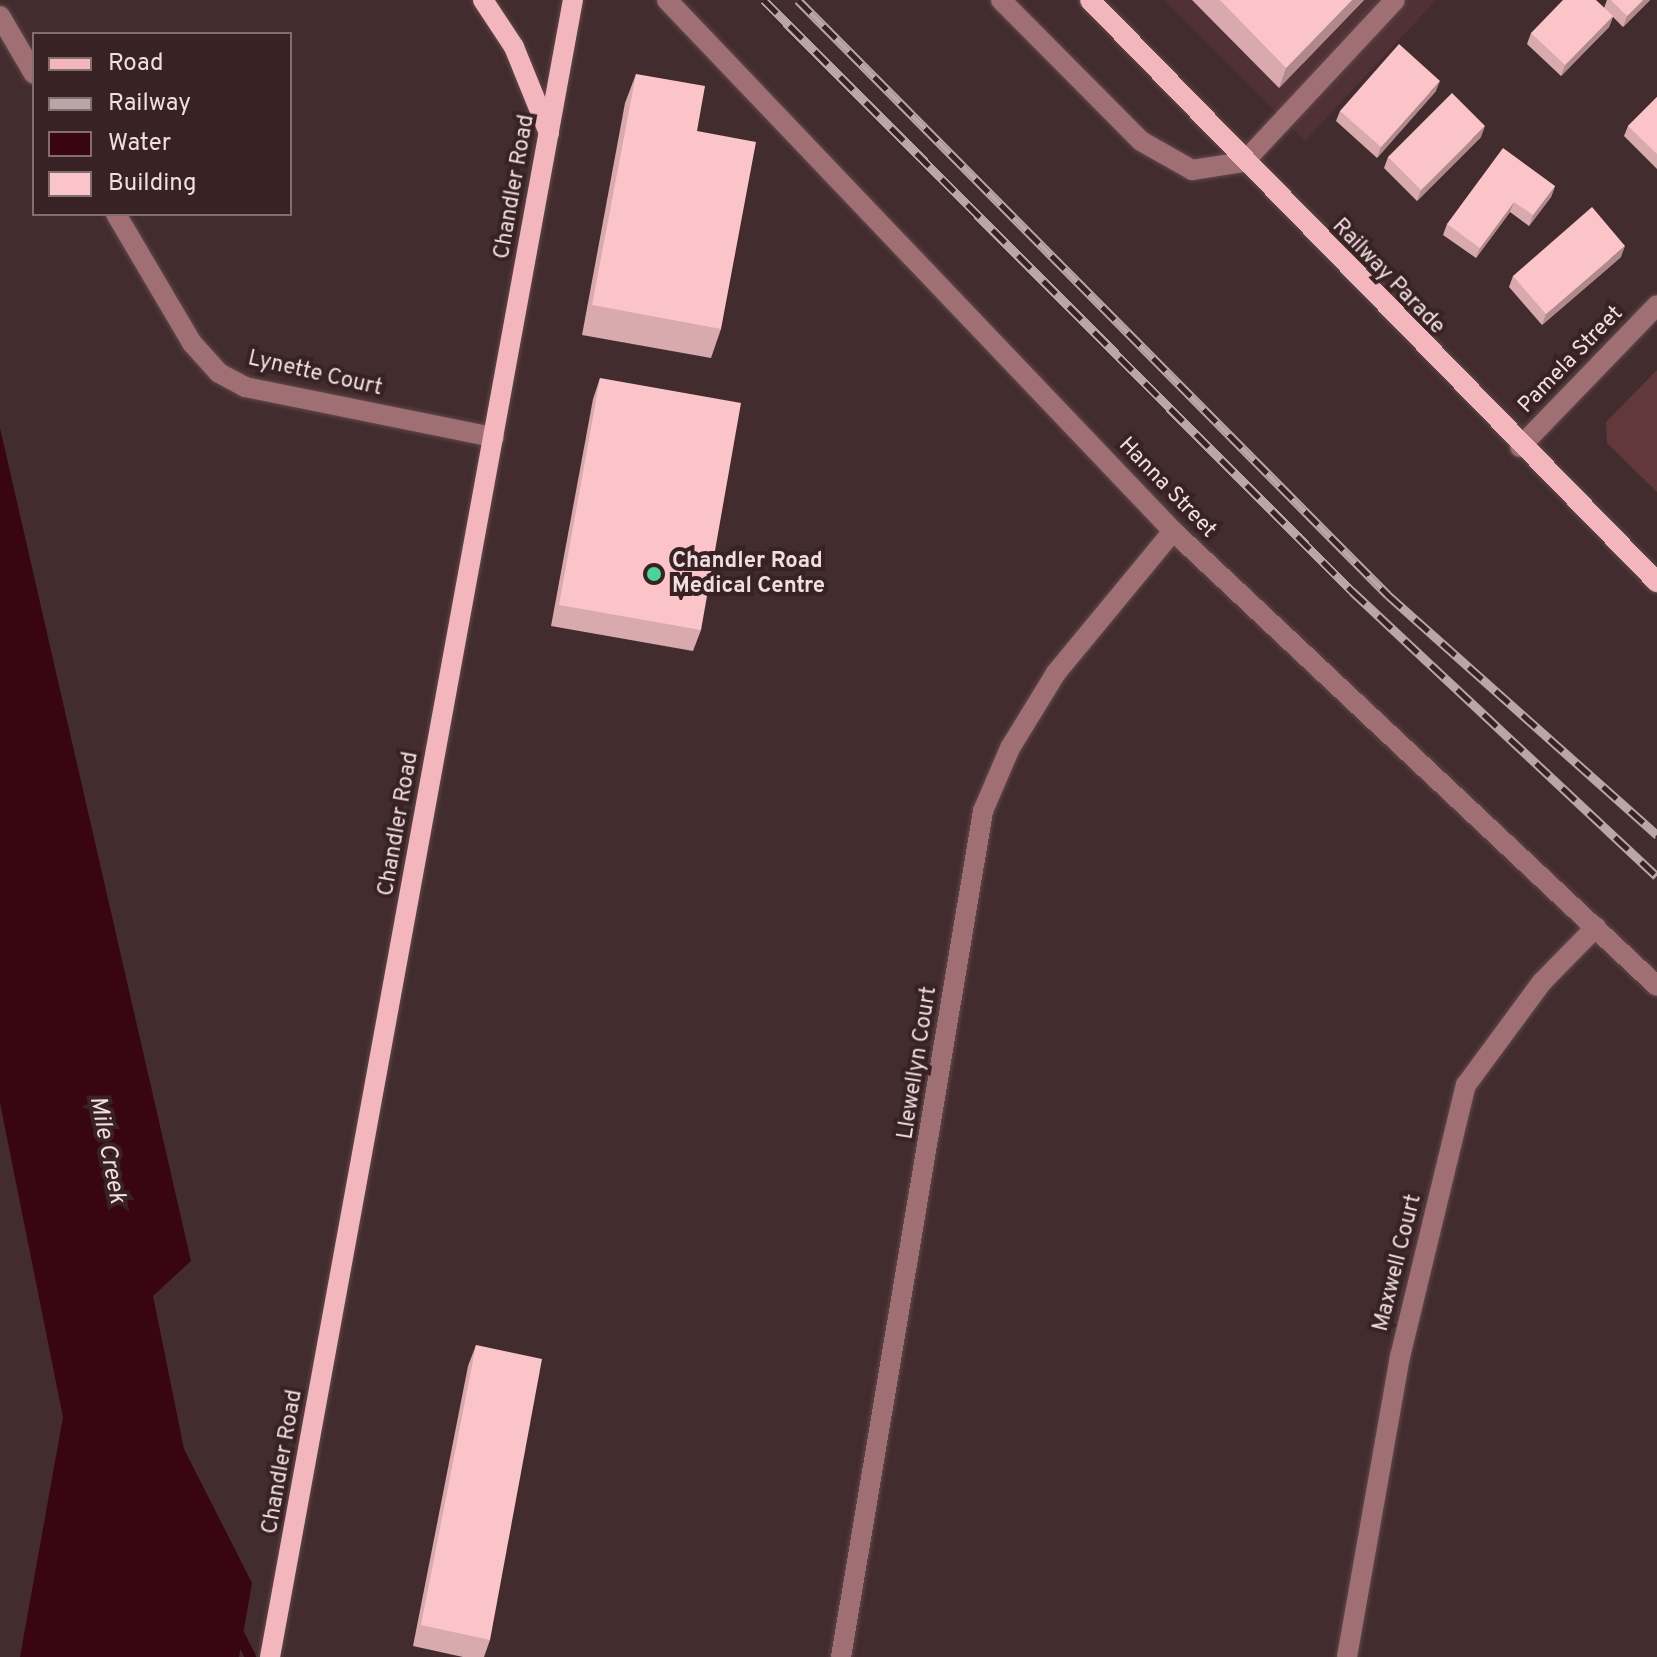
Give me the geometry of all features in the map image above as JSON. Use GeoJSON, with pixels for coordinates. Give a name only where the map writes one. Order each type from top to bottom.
{"type":"FeatureCollection","features":[{"type":"Feature","properties":{"kind":"main road"},"geometry":{"type":"LineString","coordinates":[[483,0],[514,47],[549,133]]}},
{"type":"Feature","properties":{"kind":"main road","name":"Chandler Road"},"geometry":{"type":"LineString","coordinates":[[270,1657],[573,0]]}},
{"type":"Feature","properties":{"kind":"main road","name":"Railway Parade"},"geometry":{"type":"LineString","coordinates":[[1090,0],[1520,447],[1657,582]]}},
{"type":"Feature","properties":{"kind":"street","name":"Hanna Street"},"geometry":{"type":"LineString","coordinates":[[667,0],[1173,531],[1657,986]]}},
{"type":"Feature","properties":{"kind":"street"},"geometry":{"type":"LineString","coordinates":[[1001,0],[1159,157],[1192,170],[1244,162],[1395,0]]}},
{"type":"Feature","properties":{"kind":"street"},"geometry":{"type":"LineString","coordinates":[[0,16],[32,71]]}},
{"type":"Feature","properties":{"kind":"street","name":"Lynette Court"},"geometry":{"type":"LineString","coordinates":[[117,216],[192,343],[219,373],[245,387],[494,437]]}},
{"type":"Feature","properties":{"kind":"street","name":"Pamela Street"},"geometry":{"type":"LineString","coordinates":[[1520,447],[1657,305]]}},
{"type":"Feature","properties":{"kind":"street","name":"Llewellyn Court"},"geometry":{"type":"LineString","coordinates":[[841,1657],[983,811],[1010,748],[1056,673],[1173,531]]}},
{"type":"Feature","properties":{"kind":"street","name":"Maxwell Court"},"geometry":{"type":"LineString","coordinates":[[1347,1657],[1400,1357],[1466,1085],[1542,982],[1596,927]]}},
{"type":"Feature","properties":{"kind":"shaded area"},"geometry":{"type":"Polygon","coordinates":[[[1164,0],[1436,0],[1305,141],[1164,0]]]}},
{"type":"Feature","properties":{"kind":"shaded area"},"geometry":{"type":"Polygon","coordinates":[[[1657,370],[1657,492],[1607,443],[1606,422],[1657,370]]]}},
{"type":"Feature","properties":{"kind":"water"},"geometry":{"type":"Polygon","coordinates":[[[0,428],[191,1261],[153,1296],[184,1449],[252,1583],[239,1657],[20,1657],[63,1417],[0,1103],[0,428]]]}},
{"type":"Feature","properties":{"kind":"building"},"geometry":{"type":"Polygon","coordinates":[[[1220,0],[1352,0],[1286,68],[1220,0]]]}},
{"type":"Feature","properties":{"kind":"building"},"geometry":{"type":"Polygon","coordinates":[[[1563,0],[1596,0],[1613,16],[1565,65],[1531,33],[1563,0]]]}},
{"type":"Feature","properties":{"kind":"building"},"geometry":{"type":"Polygon","coordinates":[[[1611,0],[1643,0],[1627,16],[1611,0]]]}},
{"type":"Feature","properties":{"kind":"building"},"geometry":{"type":"Polygon","coordinates":[[[1399,44],[1440,81],[1381,147],[1340,111],[1399,44]]]}},
{"type":"Feature","properties":{"kind":"building"},"geometry":{"type":"Polygon","coordinates":[[[636,74],[705,86],[697,131],[756,142],[721,329],[592,305],[636,74]]]}},
{"type":"Feature","properties":{"kind":"building"},"geometry":{"type":"Polygon","coordinates":[[[1452,93],[1485,126],[1421,190],[1388,157],[1452,93]]]}},
{"type":"Feature","properties":{"kind":"building"},"geometry":{"type":"Polygon","coordinates":[[[1657,97],[1657,154],[1628,126],[1657,97]]]}},
{"type":"Feature","properties":{"kind":"building"},"geometry":{"type":"Polygon","coordinates":[[[1503,148],[1555,186],[1533,215],[1514,202],[1480,248],[1447,224],[1503,148]]]}},
{"type":"Feature","properties":{"kind":"building"},"geometry":{"type":"Polygon","coordinates":[[[1592,207],[1625,246],[1546,314],[1513,276],[1592,207]]]}},
{"type":"Feature","properties":{"kind":"building"},"geometry":{"type":"Polygon","coordinates":[[[600,378],[741,403],[701,630],[559,605],[600,378]]]}},
{"type":"Feature","properties":{"kind":"building"},"geometry":{"type":"Polygon","coordinates":[[[476,1345],[542,1359],[490,1640],[421,1625],[476,1345]]]}},
{"type":"Feature","properties":{"kind":"waterway","name":"Mile Creek"},"geometry":{"type":"LineString","coordinates":[[236,1629],[250,1657]]}},
{"type":"Feature","properties":{"kind":"railway"},"geometry":{"type":"LineString","coordinates":[[764,0],[1352,591],[1657,876]]}},
{"type":"Feature","properties":{"kind":"railway"},"geometry":{"type":"LineString","coordinates":[[798,0],[1388,595],[1657,835]]}},
{"type":"Feature","properties":{"kind":"place","name":"Chandler Road Medical Centre"},"geometry":{"type":"Point","coordinates":[654,574]}}]}
